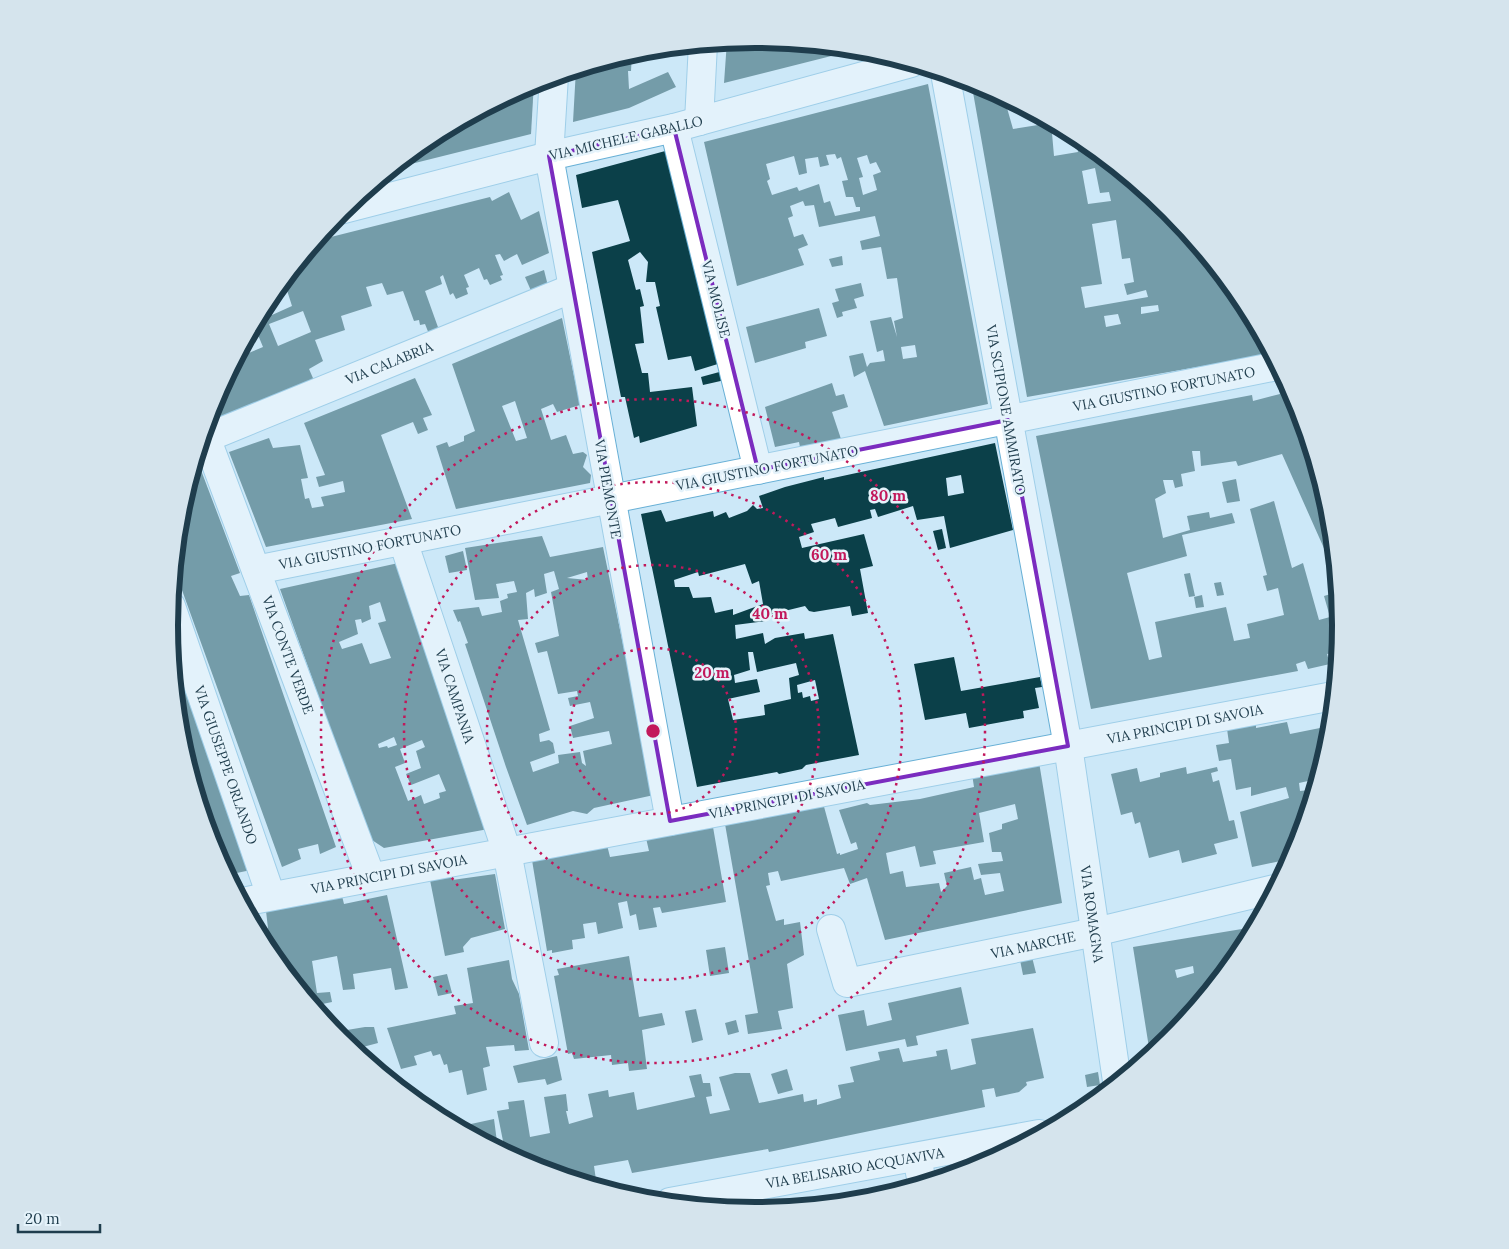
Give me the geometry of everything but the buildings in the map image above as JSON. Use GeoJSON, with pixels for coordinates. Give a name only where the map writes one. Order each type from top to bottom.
{"type":"FeatureCollection","features":[{"type":"Feature","properties":{"kind":"street","name":"VIA MOLISE"},"geometry":{"type":"LineString","coordinates":[[702,50],[686,124],[758,470]]}},
{"type":"Feature","properties":{"kind":"street","name":"VIA MICHELE GABALLO"},"geometry":{"type":"LineString","coordinates":[[358,205],[549,156],[686,124],[900,66]]}},
{"type":"Feature","properties":{"kind":"street","name":"VIA SCIPIONE AMMIRATO"},"geometry":{"type":"LineString","coordinates":[[946,80],[1068,746]]}},
{"type":"Feature","properties":{"kind":"street","name":"VIA PIEMONTE"},"geometry":{"type":"LineString","coordinates":[[554,84],[549,156],[670,821]]}},
{"type":"Feature","properties":{"kind":"street","name":"VIA CALABRIA"},"geometry":{"type":"LineString","coordinates":[[210,433],[573,288]]}},
{"type":"Feature","properties":{"kind":"street","name":"VIA GIUSTINO FORTUNATO"},"geometry":{"type":"LineString","coordinates":[[256,570],[1271,367]]}},
{"type":"Feature","properties":{"kind":"street","name":"VIA CONTE VERDE"},"geometry":{"type":"LineString","coordinates":[[207,441],[370,877]]}},
{"type":"Feature","properties":{"kind":"street","name":"VIA CAMPANIA"},"geometry":{"type":"LineString","coordinates":[[403,541],[506,852],[544,1043]]}},
{"type":"Feature","properties":{"kind":"street","name":"VIA GIUSEPPE ORLANDO"},"geometry":{"type":"LineString","coordinates":[[178,629],[271,896]]}},
{"type":"Feature","properties":{"kind":"street","name":"VIA PRINCIPI DI SAVOIA"},"geometry":{"type":"LineString","coordinates":[[248,901],[1327,697]]}},
{"type":"Feature","properties":{"kind":"street","name":"VIA ROMAGNA"},"geometry":{"type":"LineString","coordinates":[[1068,746],[1115,1075]]}},
{"type":"Feature","properties":{"kind":"street","name":"VIA MARCHE"},"geometry":{"type":"LineString","coordinates":[[831,929],[847,983],[1095,932],[1266,891]]}},
{"type":"Feature","properties":{"kind":"street","name":"VIA BELISARIO ACQUAVIVA"},"geometry":{"type":"LineString","coordinates":[[698,1198],[919,1170],[1006,1144]]}},
{"type":"Feature","properties":{"kind":"highlighted area"},"geometry":{"type":"Polygon","coordinates":[[[674,128],[758,470],[1008,420],[1068,746],[670,821],[549,156],[674,128]]]}}]}
